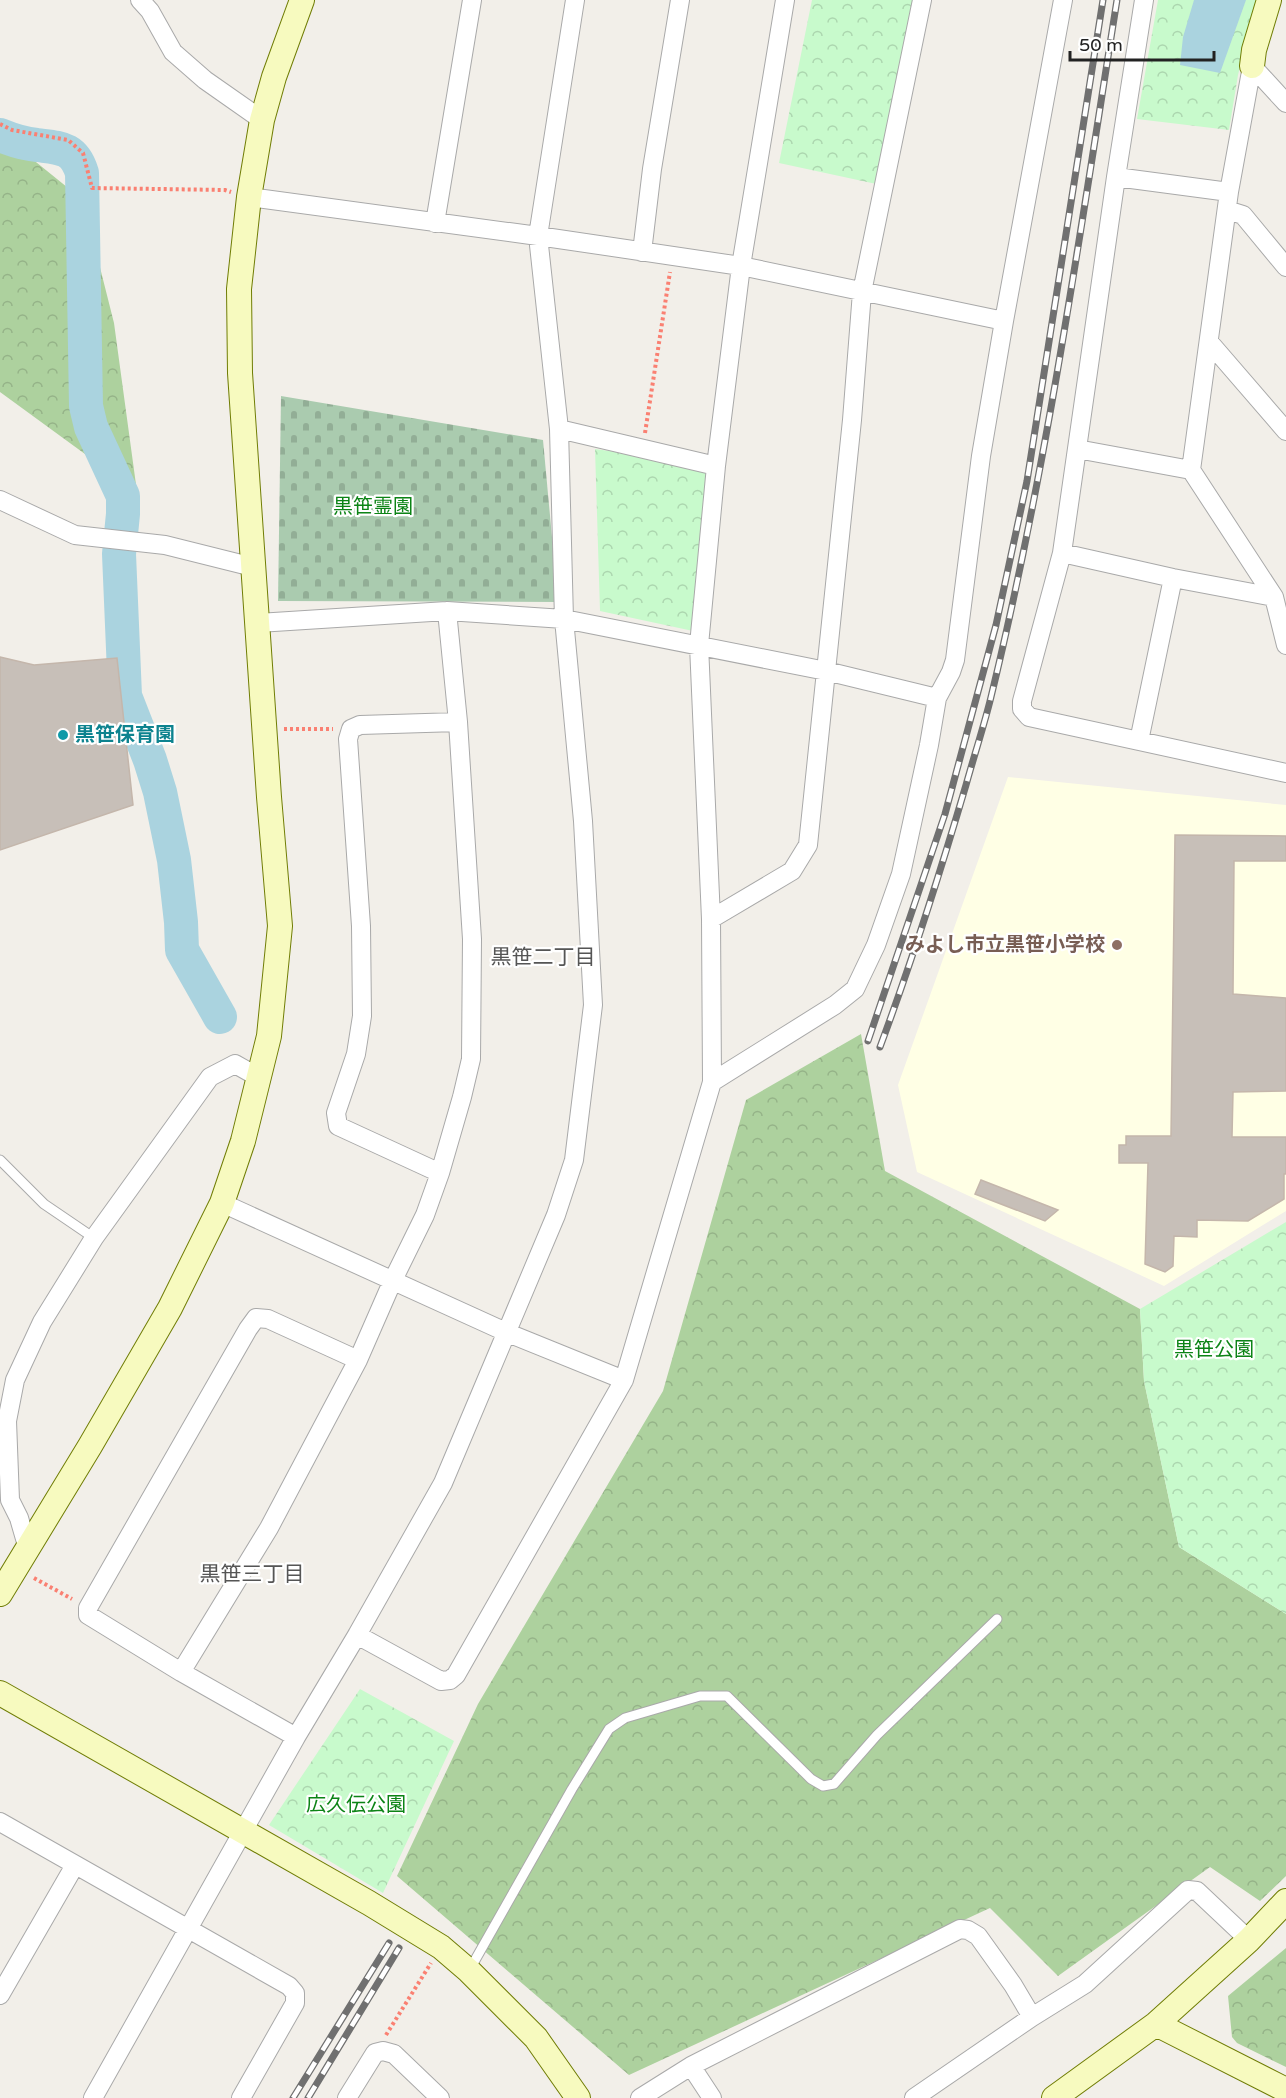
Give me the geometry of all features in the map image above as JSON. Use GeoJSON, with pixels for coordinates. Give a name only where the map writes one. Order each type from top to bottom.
{"type":"FeatureCollection","features":[{"type":"Feature","properties":{"kind":"street"},"geometry":{"type":"LineString","coordinates":[[140,0],[150,11],[173,52],[205,80],[262,120]]}},
{"type":"Feature","properties":{"kind":"street"},"geometry":{"type":"LineString","coordinates":[[0,1594],[170,1308],[222,1203],[243,1141],[269,1036],[280,926],[240,373],[240,289],[249,197],[262,120],[274,77],[302,0]]}},
{"type":"Feature","properties":{"kind":"street"},"geometry":{"type":"LineString","coordinates":[[435,223],[472,0]]}},
{"type":"Feature","properties":{"kind":"street"},"geometry":{"type":"LineString","coordinates":[[93,2098],[444,1483],[556,1215],[574,1160],[593,1005],[583,821],[564,620],[559,429],[538,236],[575,0]]}},
{"type":"Feature","properties":{"kind":"street"},"geometry":{"type":"LineString","coordinates":[[642,252],[651,168],[680,0]]}},
{"type":"Feature","properties":{"kind":"street"},"geometry":{"type":"LineString","coordinates":[[357,1635],[441,1681],[450,1680],[456,1675],[624,1380],[712,1082],[711,919],[699,645],[716,466],[741,266],[785,0]]}},
{"type":"Feature","properties":{"kind":"street"},"geometry":{"type":"LineString","coordinates":[[711,919],[792,871],[808,844],[852,420],[862,292],[922,0]]}},
{"type":"Feature","properties":{"kind":"street"},"geometry":{"type":"LineString","coordinates":[[712,1082],[835,1005],[855,989],[876,945],[901,874],[937,698],[951,672],[957,650],[981,456],[1063,0]]}},
{"type":"Feature","properties":{"kind":"street"},"geometry":{"type":"LineString","coordinates":[[1144,0],[1062,553],[1022,701],[1022,709],[1029,717],[1286,773]]}},
{"type":"Feature","properties":{"kind":"street"},"geometry":{"type":"LineString","coordinates":[[1269,0],[1254,51],[1228,201],[1191,470],[1274,597],[1286,645]]}},
{"type":"Feature","properties":{"kind":"street"},"geometry":{"type":"LineString","coordinates":[[1252,66],[1286,103]]}},
{"type":"Feature","properties":{"kind":"street"},"geometry":{"type":"LineString","coordinates":[[1116,177],[1228,201],[1244,215],[1286,267]]}},
{"type":"Feature","properties":{"kind":"street"},"geometry":{"type":"LineString","coordinates":[[249,197],[741,266],[1004,321]]}},
{"type":"Feature","properties":{"kind":"street"},"geometry":{"type":"LineString","coordinates":[[1210,343],[1286,431]]}},
{"type":"Feature","properties":{"kind":"street"},"geometry":{"type":"LineString","coordinates":[[559,429],[716,466]]}},
{"type":"Feature","properties":{"kind":"street"},"geometry":{"type":"LineString","coordinates":[[1077,449],[1191,470]]}},
{"type":"Feature","properties":{"kind":"street"},"geometry":{"type":"LineString","coordinates":[[0,500],[75,535],[165,545],[253,567]]}},
{"type":"Feature","properties":{"kind":"street"},"geometry":{"type":"LineString","coordinates":[[1062,553],[1173,578],[1274,597]]}},
{"type":"Feature","properties":{"kind":"street"},"geometry":{"type":"LineString","coordinates":[[1139,741],[1173,578]]}},
{"type":"Feature","properties":{"kind":"street"},"geometry":{"type":"LineString","coordinates":[[258,623],[447,611],[564,620],[826,671],[937,698]]}},
{"type":"Feature","properties":{"kind":"street"},"geometry":{"type":"LineString","coordinates":[[182,1672],[268,1528],[358,1360],[425,1215],[440,1173],[471,1059],[472,939],[458,722],[447,611]]}},
{"type":"Feature","properties":{"kind":"street"},"geometry":{"type":"LineString","coordinates":[[440,1173],[338,1126],[336,1113],[356,1054],[362,1016],[362,926],[348,739],[351,729],[360,725],[458,722]]}},
{"type":"Feature","properties":{"kind":"street"},"geometry":{"type":"LineString","coordinates":[[21,1559],[19,1518],[10,1500],[7,1420],[15,1380],[42,1322],[94,1238],[210,1077],[235,1064],[258,1077]]}},
{"type":"Feature","properties":{"kind":"street"},"geometry":{"type":"LineString","coordinates":[[222,1203],[293,1237],[508,1332],[624,1380]]}},
{"type":"Feature","properties":{"kind":"street"},"geometry":{"type":"LineString","coordinates":[[297,1737],[182,1672],[88,1615],[88,1608],[256,1318],[267,1319],[358,1360]]}},
{"type":"Feature","properties":{"kind":"street"},"geometry":{"type":"LineString","coordinates":[[0,1693],[244,1831],[441,1947],[469,1971],[536,2038],[578,2098]]}},
{"type":"Feature","properties":{"kind":"street"},"geometry":{"type":"LineString","coordinates":[[0,1822],[289,1986],[295,1993],[295,2004],[241,2098]]}},
{"type":"Feature","properties":{"kind":"street"},"geometry":{"type":"LineString","coordinates":[[0,1995],[75,1865]]}},
{"type":"Feature","properties":{"kind":"street"},"geometry":{"type":"LineString","coordinates":[[914,2098],[1032,2017],[1086,1984],[1188,1890],[1197,1891],[1249,1940]]}},
{"type":"Feature","properties":{"kind":"street"},"geometry":{"type":"LineString","coordinates":[[1054,2098],[1156,2024],[1249,1940],[1286,1901]]}},
{"type":"Feature","properties":{"kind":"street"},"geometry":{"type":"LineString","coordinates":[[640,2098],[691,2066],[960,1929],[968,1930],[978,1936],[1013,1985],[1032,2017]]}},
{"type":"Feature","properties":{"kind":"street"},"geometry":{"type":"LineString","coordinates":[[1156,2024],[1286,2090]]}},
{"type":"Feature","properties":{"kind":"street"},"geometry":{"type":"LineString","coordinates":[[347,2098],[375,2053],[383,2051],[394,2054],[440,2098]]}},
{"type":"Feature","properties":{"kind":"street"},"geometry":{"type":"LineString","coordinates":[[691,2066],[712,2098]]}},
{"type":"Feature","properties":{"kind":"lane"},"geometry":{"type":"LineString","coordinates":[[0,1160],[44,1204],[94,1238]]}},
{"type":"Feature","properties":{"kind":"lane"},"geometry":{"type":"LineString","coordinates":[[469,1971],[572,1789],[609,1729],[625,1718],[699,1696],[727,1696],[811,1779],[824,1786],[834,1784],[877,1735],[997,1619]]}},
{"type":"Feature","properties":{"kind":"path"},"geometry":{"type":"LineString","coordinates":[[0,124],[12,130],[68,140],[83,153],[92,188],[225,190],[249,197]]}},
{"type":"Feature","properties":{"kind":"path"},"geometry":{"type":"LineString","coordinates":[[642,449],[673,256]]}},
{"type":"Feature","properties":{"kind":"path"},"geometry":{"type":"LineString","coordinates":[[265,729],[351,729]]}},
{"type":"Feature","properties":{"kind":"path"},"geometry":{"type":"LineString","coordinates":[[21,1559],[88,1608]]}},
{"type":"Feature","properties":{"kind":"path"},"geometry":{"type":"LineString","coordinates":[[375,2053],[441,1947]]}},
{"type":"Feature","properties":{"kind":"shaded area","name":"みよし市立黒笹小学校"},"geometry":{"type":"Polygon","coordinates":[[[1008,777],[1286,805],[1286,1211],[1164,1286],[917,1172],[898,1085],[1008,777]]]}},
{"type":"Feature","properties":{"kind":"green space"},"geometry":{"type":"Polygon","coordinates":[[[812,0],[920,0],[881,185],[779,163],[812,0]]]}},
{"type":"Feature","properties":{"kind":"green space"},"geometry":{"type":"Polygon","coordinates":[[[1158,0],[1257,0],[1238,75],[1229,130],[1137,119],[1158,0]]]}},
{"type":"Feature","properties":{"kind":"green space"},"geometry":{"type":"Polygon","coordinates":[[[0,133],[83,200],[114,323],[137,492],[0,392],[0,133]]]}},
{"type":"Feature","properties":{"kind":"green space","name":"黒笹霊園"},"geometry":{"type":"Polygon","coordinates":[[[281,396],[543,440],[558,602],[278,601],[281,396]]]}},
{"type":"Feature","properties":{"kind":"green space"},"geometry":{"type":"Polygon","coordinates":[[[595,449],[716,466],[707,634],[600,611],[595,449]]]}},
{"type":"Feature","properties":{"kind":"green space"},"geometry":{"type":"Polygon","coordinates":[[[861,1034],[885,1171],[1140,1309],[1144,1381],[1179,1547],[1286,1614],[1286,1876],[1260,1901],[1210,1867],[1058,1976],[990,1908],[629,2075],[397,1876],[478,1704],[663,1391],[746,1100],[861,1034]]]}},
{"type":"Feature","properties":{"kind":"green space","name":"黒笹公園"},"geometry":{"type":"Polygon","coordinates":[[[1286,1222],[1286,1614],[1179,1547],[1144,1381],[1140,1309],[1286,1222]]]}},
{"type":"Feature","properties":{"kind":"green space","name":"広久伝公園"},"geometry":{"type":"Polygon","coordinates":[[[360,1689],[454,1741],[383,1893],[269,1825],[360,1689]]]}},
{"type":"Feature","properties":{"kind":"green space"},"geometry":{"type":"Polygon","coordinates":[[[1286,1948],[1286,2067],[1237,2043],[1232,2037],[1228,1996],[1286,1948]]]}},
{"type":"Feature","properties":{"kind":"water"},"geometry":{"type":"Polygon","coordinates":[[[1194,0],[1246,0],[1220,73],[1180,65],[1183,37],[1194,0]]]}},
{"type":"Feature","properties":{"kind":"building","name":"黒笹保育園"},"geometry":{"type":"Polygon","coordinates":[[[0,657],[34,665],[117,658],[133,805],[0,850],[0,657]]]}},
{"type":"Feature","properties":{"kind":"building"},"geometry":{"type":"Polygon","coordinates":[[[1175,835],[1286,836],[1286,861],[1234,861],[1233,994],[1286,998],[1286,1091],[1233,1092],[1232,1137],[1286,1137],[1286,1174],[1284,1174],[1284,1199],[1248,1221],[1197,1220],[1197,1237],[1174,1236],[1173,1266],[1165,1272],[1145,1264],[1148,1163],[1119,1163],[1119,1145],[1126,1145],[1126,1136],[1171,1136],[1175,835]]]}},
{"type":"Feature","properties":{"kind":"building"},"geometry":{"type":"Polygon","coordinates":[[[981,1180],[1058,1210],[1045,1221],[975,1194],[981,1180]]]}},
{"type":"Feature","properties":{"kind":"waterway"},"geometry":{"type":"LineString","coordinates":[[0,135],[23,143],[65,150],[75,158],[82,173],[86,406],[91,427],[123,496],[119,554],[125,696],[160,792],[174,860],[182,950],[220,1017]]}},
{"type":"Feature","properties":{"kind":"railway"},"geometry":{"type":"LineString","coordinates":[[868,1041],[945,814],[996,625],[1027,481],[1103,0]]}},
{"type":"Feature","properties":{"kind":"railway"},"geometry":{"type":"LineString","coordinates":[[880,1047],[936,884],[956,818],[988,708],[1011,611],[1046,437],[1117,0]]}},
{"type":"Feature","properties":{"kind":"railway"},"geometry":{"type":"LineString","coordinates":[[293,2098],[389,1943]]}},
{"type":"Feature","properties":{"kind":"railway"},"geometry":{"type":"LineString","coordinates":[[308,2098],[399,1948]]}},
{"type":"Feature","properties":{"kind":"place","name":"黒笹保育園"},"geometry":{"type":"Point","coordinates":[63,735]}},
{"type":"Feature","properties":{"kind":"place","name":"みよし市立黒笹小学校"},"geometry":{"type":"Point","coordinates":[1117,945]}},
{"type":"Feature","properties":{"kind":"district","name":"黒笹二丁目"},"geometry":{"type":"Point","coordinates":[543,957]}},
{"type":"Feature","properties":{"kind":"district","name":"黒笹三丁目"},"geometry":{"type":"Point","coordinates":[252,1574]}}]}
